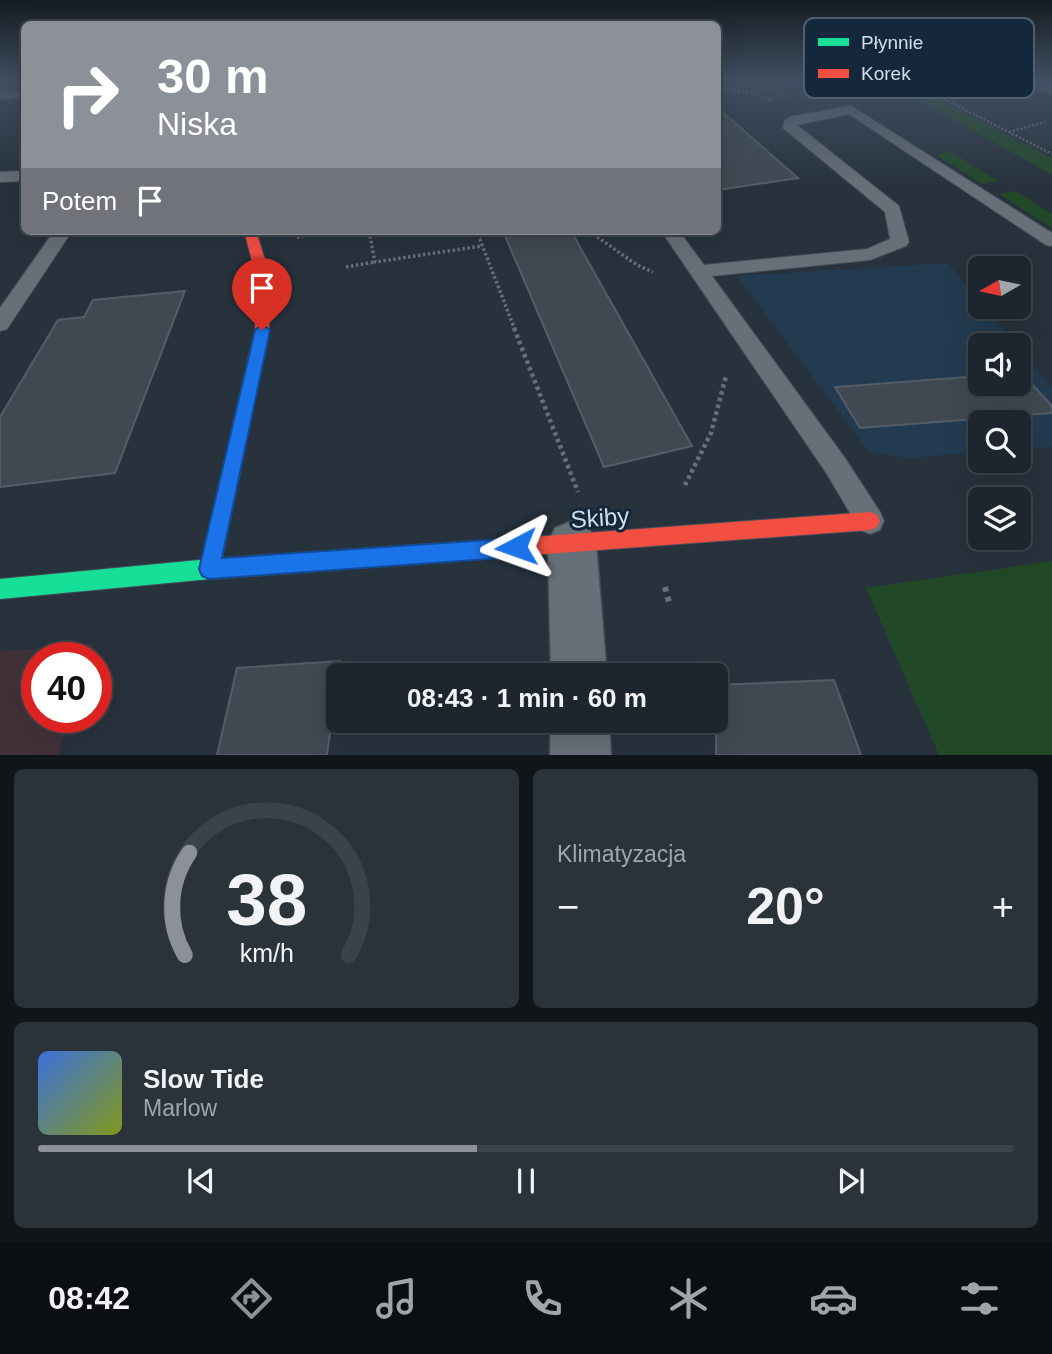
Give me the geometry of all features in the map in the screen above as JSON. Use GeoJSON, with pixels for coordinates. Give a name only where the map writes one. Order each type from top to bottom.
{"type":"FeatureCollection","features":[{"type":"Feature","properties":{"kind":"street"},"geometry":{"type":"LineString","coordinates":[[209,569],[262,330],[267,291],[261,259],[252,235]]}},
{"type":"Feature","properties":{"kind":"street"},"geometry":{"type":"LineString","coordinates":[[576,520],[579,663]]}},
{"type":"Feature","properties":{"kind":"street","name":"Skiby"},"geometry":{"type":"LineString","coordinates":[[0,589],[209,569],[576,520],[870,520]]}},
{"type":"Feature","properties":{"kind":"street"},"geometry":{"type":"LineString","coordinates":[[580,733],[581,755]]}},
{"type":"Feature","properties":{"kind":"lane"},"geometry":{"type":"LineString","coordinates":[[701,271],[870,254],[900,242],[893,210],[790,128],[790,123],[798,119],[820,115]]}},
{"type":"Feature","properties":{"kind":"lane"},"geometry":{"type":"LineString","coordinates":[[858,115],[1052,241]]}},
{"type":"Feature","properties":{"kind":"lane"},"geometry":{"type":"LineString","coordinates":[[0,177],[21,176]]}},
{"type":"Feature","properties":{"kind":"lane"},"geometry":{"type":"LineString","coordinates":[[0,324],[60,235]]}},
{"type":"Feature","properties":{"kind":"lane"},"geometry":{"type":"LineString","coordinates":[[673,235],[701,271],[836,466],[870,520]]}},
{"type":"Feature","properties":{"kind":"path"},"geometry":{"type":"LineString","coordinates":[[975,115],[1052,154]]}},
{"type":"Feature","properties":{"kind":"path"},"geometry":{"type":"LineString","coordinates":[[1008,132],[1052,120]]}},
{"type":"Feature","properties":{"kind":"path"},"geometry":{"type":"LineString","coordinates":[[290,238],[307,235]]}},
{"type":"Feature","properties":{"kind":"path"},"geometry":{"type":"LineString","coordinates":[[370,235],[375,262]]}},
{"type":"Feature","properties":{"kind":"path"},"geometry":{"type":"LineString","coordinates":[[481,235],[482,246],[576,520]]}},
{"type":"Feature","properties":{"kind":"path"},"geometry":{"type":"LineString","coordinates":[[595,235],[637,265],[656,273]]}},
{"type":"Feature","properties":{"kind":"path"},"geometry":{"type":"LineString","coordinates":[[346,267],[482,246]]}},
{"type":"Feature","properties":{"kind":"path"},"geometry":{"type":"LineString","coordinates":[[683,489],[706,448],[720,415],[727,366]]}},
{"type":"Feature","properties":{"kind":"shaded area"},"geometry":{"type":"Polygon","coordinates":[[[948,263],[968,287],[968,319],[995,319],[1006,333],[968,333],[968,396],[1031,396],[1031,363],[1052,388],[1052,447],[1031,448],[1031,410],[968,410],[968,453],[908,458],[869,452],[737,276],[948,263]]]}},
{"type":"Feature","properties":{"kind":"shaded area"},"geometry":{"type":"Polygon","coordinates":[[[21,650],[21,733],[65,733],[58,755],[0,755],[0,652],[21,650]]]}},
{"type":"Feature","properties":{"kind":"green space"},"geometry":{"type":"Polygon","coordinates":[[[946,115],[969,115],[1052,158],[1052,175],[946,115]]]}},
{"type":"Feature","properties":{"kind":"green space"},"geometry":{"type":"Polygon","coordinates":[[[951,152],[998,181],[982,184],[936,155],[951,152]]]}},
{"type":"Feature","properties":{"kind":"green space"},"geometry":{"type":"Polygon","coordinates":[[[1015,191],[1052,214],[1052,228],[999,194],[1015,191]]]}},
{"type":"Feature","properties":{"kind":"green space"},"geometry":{"type":"Polygon","coordinates":[[[1052,561],[1052,755],[939,755],[866,588],[1052,561]]]}},
{"type":"Feature","properties":{"kind":"building"},"geometry":{"type":"Polygon","coordinates":[[[721,115],[726,115],[798,178],[721,190],[721,115]]]}},
{"type":"Feature","properties":{"kind":"building"},"geometry":{"type":"Polygon","coordinates":[[[505,235],[573,235],[692,446],[604,467],[505,235]]]}},
{"type":"Feature","properties":{"kind":"building"},"geometry":{"type":"Polygon","coordinates":[[[185,291],[115,473],[0,487],[0,417],[58,320],[84,317],[93,300],[185,291]]]}},
{"type":"Feature","properties":{"kind":"building"},"geometry":{"type":"Polygon","coordinates":[[[968,377],[968,396],[1031,396],[1031,383],[1052,406],[1052,413],[1031,415],[1031,410],[968,410],[968,420],[860,428],[835,387],[968,377]]]}},
{"type":"Feature","properties":{"kind":"building"},"geometry":{"type":"Polygon","coordinates":[[[340,661],[326,663],[326,733],[330,733],[327,755],[217,755],[237,668],[340,661]]]}},
{"type":"Feature","properties":{"kind":"building"},"geometry":{"type":"Polygon","coordinates":[[[834,680],[861,755],[716,755],[716,733],[728,733],[728,684],[834,680]]]}},
{"type":"Feature","properties":{"kind":"traffic: fast"},"geometry":{"type":"LineString","coordinates":[[0,589],[210,569],[490,549]]}},
{"type":"Feature","properties":{"kind":"traffic: jam"},"geometry":{"type":"LineString","coordinates":[[210,569],[262,330],[264,279],[251,235]]}},
{"type":"Feature","properties":{"kind":"traffic: jam"},"geometry":{"type":"LineString","coordinates":[[490,549],[870,521]]}},
{"type":"Feature","properties":{"kind":"route"},"geometry":{"type":"LineString","coordinates":[[262,330],[209,569],[516,547]]}}]}
